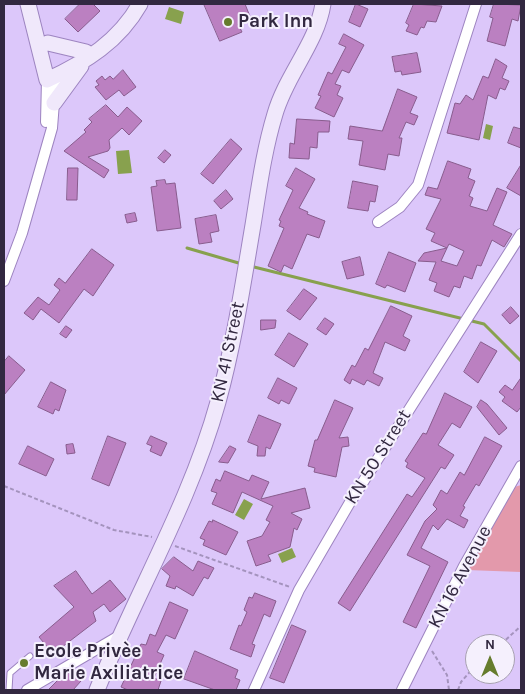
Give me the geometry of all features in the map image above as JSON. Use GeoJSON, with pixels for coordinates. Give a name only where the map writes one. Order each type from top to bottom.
{"type":"FeatureCollection","features":[{"type":"Feature","properties":{"kind":"main road"},"geometry":{"type":"LineString","coordinates":[[28,4],[51,74]]}},
{"type":"Feature","properties":{"kind":"main road"},"geometry":{"type":"LineString","coordinates":[[37,4],[48,43],[51,74]]}},
{"type":"Feature","properties":{"kind":"main road"},"geometry":{"type":"LineString","coordinates":[[54,103],[87,56],[121,23],[132,18],[140,4]]}},
{"type":"Feature","properties":{"kind":"main road","name":"KN 41 Street"},"geometry":{"type":"LineString","coordinates":[[97,690],[119,636],[165,543],[205,444],[229,358],[257,196],[274,114],[286,83],[317,25],[323,4]]}},
{"type":"Feature","properties":{"kind":"main road"},"geometry":{"type":"LineString","coordinates":[[48,43],[87,56]]}},
{"type":"Feature","properties":{"kind":"main road"},"geometry":{"type":"LineString","coordinates":[[51,74],[87,56]]}},
{"type":"Feature","properties":{"kind":"street"},"geometry":{"type":"LineString","coordinates":[[378,222],[400,207],[418,185],[436,135],[476,4]]}},
{"type":"Feature","properties":{"kind":"street"},"geometry":{"type":"LineString","coordinates":[[4,280],[22,233],[52,128],[54,103],[51,74]]}},
{"type":"Feature","properties":{"kind":"street"},"geometry":{"type":"LineString","coordinates":[[47,145],[51,74]]}},
{"type":"Feature","properties":{"kind":"street","name":"KN 50 Street"},"geometry":{"type":"LineString","coordinates":[[254,690],[299,590],[349,504],[521,234]]}},
{"type":"Feature","properties":{"kind":"street","name":"KN 16 Avenue"},"geometry":{"type":"LineString","coordinates":[[402,690],[464,566],[521,466]]}},
{"type":"Feature","properties":{"kind":"street"},"geometry":{"type":"LineString","coordinates":[[26,690],[119,636]]}},
{"type":"Feature","properties":{"kind":"lane"},"geometry":{"type":"LineString","coordinates":[[9,690],[10,673],[30,656]]}},
{"type":"Feature","properties":{"kind":"path"},"geometry":{"type":"LineString","coordinates":[[426,640],[447,675],[449,690]]}},
{"type":"Feature","properties":{"kind":"path"},"geometry":{"type":"LineString","coordinates":[[458,690],[465,677]]}},
{"type":"Feature","properties":{"kind":"shaded area"},"geometry":{"type":"Polygon","coordinates":[[[169,7],[184,12],[181,24],[165,19],[169,7]]]}},
{"type":"Feature","properties":{"kind":"shaded area"},"geometry":{"type":"Polygon","coordinates":[[[486,124],[493,126],[490,140],[483,138],[486,124]]]}},
{"type":"Feature","properties":{"kind":"shaded area"},"geometry":{"type":"Polygon","coordinates":[[[129,150],[132,173],[118,174],[116,151],[129,150]]]}},
{"type":"Feature","properties":{"kind":"shaded area"},"geometry":{"type":"Polygon","coordinates":[[[521,485],[521,572],[467,570],[511,488],[521,485]]]}},
{"type":"Feature","properties":{"kind":"shaded area"},"geometry":{"type":"Polygon","coordinates":[[[244,499],[253,504],[244,520],[235,515],[244,499]]]}},
{"type":"Feature","properties":{"kind":"shaded area"},"geometry":{"type":"Polygon","coordinates":[[[292,548],[296,557],[282,563],[278,554],[292,548]]]}},
{"type":"Feature","properties":{"kind":"building"},"geometry":{"type":"Polygon","coordinates":[[[80,4],[93,4],[100,11],[78,32],[65,19],[80,4]]]}},
{"type":"Feature","properties":{"kind":"building","name":"Park Inn"},"geometry":{"type":"Polygon","coordinates":[[[204,4],[245,4],[251,19],[238,24],[242,32],[220,41],[204,4]]]}},
{"type":"Feature","properties":{"kind":"building"},"geometry":{"type":"Polygon","coordinates":[[[356,4],[368,9],[360,27],[349,22],[356,4]]]}},
{"type":"Feature","properties":{"kind":"building"},"geometry":{"type":"Polygon","coordinates":[[[414,4],[442,6],[436,22],[427,21],[424,28],[421,27],[417,35],[406,31],[409,25],[406,23],[414,4]]]}},
{"type":"Feature","properties":{"kind":"building"},"geometry":{"type":"Polygon","coordinates":[[[494,4],[521,5],[518,21],[512,19],[505,46],[487,41],[493,18],[490,17],[494,4]]]}},
{"type":"Feature","properties":{"kind":"building"},"geometry":{"type":"Polygon","coordinates":[[[344,34],[364,45],[349,73],[342,70],[335,84],[341,86],[337,95],[343,98],[334,117],[315,108],[321,96],[318,95],[328,72],[332,74],[346,47],[339,44],[344,34]]]}},
{"type":"Feature","properties":{"kind":"building"},"geometry":{"type":"Polygon","coordinates":[[[417,53],[421,72],[402,75],[401,71],[395,72],[392,57],[417,53]]]}},
{"type":"Feature","properties":{"kind":"building"},"geometry":{"type":"Polygon","coordinates":[[[496,59],[507,66],[502,78],[509,81],[505,90],[500,88],[496,99],[488,95],[479,140],[447,133],[455,103],[460,104],[466,95],[473,100],[483,76],[488,78],[496,59]]]}},
{"type":"Feature","properties":{"kind":"building"},"geometry":{"type":"Polygon","coordinates":[[[123,70],[136,87],[124,96],[119,90],[106,100],[95,87],[99,85],[96,81],[102,76],[105,80],[110,76],[113,79],[123,70]]]}},
{"type":"Feature","properties":{"kind":"building"},"geometry":{"type":"Polygon","coordinates":[[[398,89],[417,97],[410,113],[418,116],[414,125],[406,122],[399,138],[402,138],[399,156],[388,154],[385,170],[359,165],[363,141],[348,139],[350,126],[382,131],[398,89]]]}},
{"type":"Feature","properties":{"kind":"building"},"geometry":{"type":"Polygon","coordinates":[[[106,105],[118,117],[127,107],[142,121],[129,135],[122,128],[109,140],[110,148],[108,151],[88,157],[109,170],[104,178],[64,151],[86,132],[84,130],[92,122],[89,119],[106,105]]]}},
{"type":"Feature","properties":{"kind":"building"},"geometry":{"type":"Polygon","coordinates":[[[297,119],[330,121],[329,132],[318,132],[317,148],[310,147],[309,159],[289,158],[290,143],[294,144],[297,119]]]}},
{"type":"Feature","properties":{"kind":"building"},"geometry":{"type":"Polygon","coordinates":[[[514,127],[521,129],[521,148],[508,143],[514,127]]]}},
{"type":"Feature","properties":{"kind":"building"},"geometry":{"type":"Polygon","coordinates":[[[231,139],[242,149],[213,184],[201,174],[231,139]]]}},
{"type":"Feature","properties":{"kind":"building"},"geometry":{"type":"Polygon","coordinates":[[[165,150],[171,155],[164,163],[158,158],[165,150]]]}},
{"type":"Feature","properties":{"kind":"building"},"geometry":{"type":"Polygon","coordinates":[[[448,161],[471,169],[468,178],[475,181],[469,196],[473,198],[470,206],[487,211],[497,188],[507,192],[493,225],[512,234],[504,247],[492,240],[481,266],[477,265],[472,279],[464,276],[460,288],[454,286],[449,297],[434,291],[437,283],[429,280],[436,262],[418,261],[424,253],[447,248],[431,241],[435,233],[426,229],[441,199],[425,195],[428,187],[437,189],[448,161]],[[449,244],[441,261],[457,266],[464,251],[449,244]]]}},
{"type":"Feature","properties":{"kind":"building"},"geometry":{"type":"Polygon","coordinates":[[[521,165],[521,196],[507,188],[521,165]]]}},
{"type":"Feature","properties":{"kind":"building"},"geometry":{"type":"Polygon","coordinates":[[[68,168],[78,168],[77,200],[67,200],[68,168]]]}},
{"type":"Feature","properties":{"kind":"building"},"geometry":{"type":"Polygon","coordinates":[[[296,168],[315,179],[299,208],[308,212],[307,214],[325,221],[319,238],[307,234],[292,269],[284,265],[281,272],[268,266],[284,228],[279,226],[281,221],[279,220],[293,190],[286,186],[296,168]]]}},
{"type":"Feature","properties":{"kind":"building"},"geometry":{"type":"Polygon","coordinates":[[[165,180],[166,184],[175,183],[181,228],[157,231],[151,187],[157,186],[156,181],[165,180]]]}},
{"type":"Feature","properties":{"kind":"building"},"geometry":{"type":"Polygon","coordinates":[[[353,181],[378,186],[375,202],[370,201],[368,211],[348,208],[353,181]]]}},
{"type":"Feature","properties":{"kind":"building"},"geometry":{"type":"Polygon","coordinates":[[[226,190],[233,199],[221,209],[214,201],[226,190]]]}},
{"type":"Feature","properties":{"kind":"building"},"geometry":{"type":"Polygon","coordinates":[[[135,213],[137,221],[127,223],[125,215],[135,213]]]}},
{"type":"Feature","properties":{"kind":"building"},"geometry":{"type":"Polygon","coordinates":[[[216,215],[219,231],[210,233],[212,242],[199,244],[195,219],[216,215]]]}},
{"type":"Feature","properties":{"kind":"building"},"geometry":{"type":"Polygon","coordinates":[[[92,249],[114,265],[93,296],[84,289],[59,323],[41,309],[33,320],[24,313],[38,297],[49,305],[60,290],[54,285],[59,278],[65,283],[92,249]]]}},
{"type":"Feature","properties":{"kind":"building"},"geometry":{"type":"Polygon","coordinates":[[[389,252],[416,263],[405,292],[387,285],[385,288],[376,284],[389,252]]]}},
{"type":"Feature","properties":{"kind":"building"},"geometry":{"type":"Polygon","coordinates":[[[360,257],[364,275],[347,279],[342,262],[360,257]]]}},
{"type":"Feature","properties":{"kind":"building"},"geometry":{"type":"Polygon","coordinates":[[[304,289],[317,298],[300,320],[287,311],[304,289]]]}},
{"type":"Feature","properties":{"kind":"building"},"geometry":{"type":"Polygon","coordinates":[[[391,306],[412,316],[403,336],[410,340],[405,351],[385,342],[373,373],[383,378],[379,386],[367,380],[364,385],[352,379],[350,384],[344,380],[352,365],[355,367],[365,348],[368,350],[391,306]]]}},
{"type":"Feature","properties":{"kind":"building"},"geometry":{"type":"Polygon","coordinates":[[[511,307],[519,316],[510,324],[502,315],[511,307]]]}},
{"type":"Feature","properties":{"kind":"building"},"geometry":{"type":"Polygon","coordinates":[[[325,318],[334,324],[326,335],[317,329],[325,318]]]}},
{"type":"Feature","properties":{"kind":"building"},"geometry":{"type":"Polygon","coordinates":[[[261,320],[276,320],[275,328],[261,330],[261,320]]]}},
{"type":"Feature","properties":{"kind":"building"},"geometry":{"type":"Polygon","coordinates":[[[66,326],[72,330],[66,338],[60,334],[66,326]]]}},
{"type":"Feature","properties":{"kind":"building"},"geometry":{"type":"Polygon","coordinates":[[[289,333],[308,344],[294,367],[275,355],[289,333]]]}},
{"type":"Feature","properties":{"kind":"building"},"geometry":{"type":"Polygon","coordinates":[[[481,342],[497,351],[478,383],[464,372],[481,342]]]}},
{"type":"Feature","properties":{"kind":"building"},"geometry":{"type":"Polygon","coordinates":[[[9,356],[25,370],[4,395],[4,362],[9,356]]]}},
{"type":"Feature","properties":{"kind":"building"},"geometry":{"type":"Polygon","coordinates":[[[278,378],[297,388],[289,404],[281,400],[279,404],[268,398],[278,378]]]}},
{"type":"Feature","properties":{"kind":"building"},"geometry":{"type":"Polygon","coordinates":[[[521,378],[521,407],[517,412],[502,401],[505,397],[499,392],[505,385],[512,390],[521,378]]]}},
{"type":"Feature","properties":{"kind":"building"},"geometry":{"type":"Polygon","coordinates":[[[51,382],[66,390],[59,411],[55,409],[53,414],[38,407],[51,382]]]}},
{"type":"Feature","properties":{"kind":"building"},"geometry":{"type":"Polygon","coordinates":[[[445,393],[472,407],[460,428],[452,423],[438,445],[454,455],[445,469],[441,467],[350,611],[338,603],[407,494],[412,497],[425,478],[406,467],[408,463],[405,461],[423,433],[426,434],[445,393]]]}},
{"type":"Feature","properties":{"kind":"building"},"geometry":{"type":"Polygon","coordinates":[[[335,400],[353,408],[339,438],[348,437],[349,446],[342,447],[336,477],[314,472],[315,468],[308,466],[315,440],[317,440],[335,400]]]}},
{"type":"Feature","properties":{"kind":"building"},"geometry":{"type":"Polygon","coordinates":[[[481,400],[487,404],[507,428],[499,435],[477,407],[481,400]]]}},
{"type":"Feature","properties":{"kind":"building"},"geometry":{"type":"Polygon","coordinates":[[[259,415],[281,424],[270,449],[266,447],[265,456],[257,456],[258,446],[248,442],[259,415]]]}},
{"type":"Feature","properties":{"kind":"building"},"geometry":{"type":"Polygon","coordinates":[[[108,436],[126,443],[109,486],[92,479],[108,436]]]}},
{"type":"Feature","properties":{"kind":"building"},"geometry":{"type":"Polygon","coordinates":[[[151,436],[167,443],[161,456],[150,451],[152,446],[147,444],[151,436]]]}},
{"type":"Feature","properties":{"kind":"building"},"geometry":{"type":"Polygon","coordinates":[[[485,437],[502,446],[479,486],[476,484],[463,506],[465,507],[460,516],[468,520],[464,528],[447,519],[438,530],[433,525],[421,548],[448,562],[416,628],[403,622],[430,566],[407,555],[425,521],[437,509],[433,505],[441,490],[447,494],[460,472],[464,475],[485,437]]]}},
{"type":"Feature","properties":{"kind":"building"},"geometry":{"type":"Polygon","coordinates":[[[73,444],[75,453],[67,454],[66,445],[73,444]]]}},
{"type":"Feature","properties":{"kind":"building"},"geometry":{"type":"Polygon","coordinates":[[[28,446],[54,459],[46,476],[19,464],[28,446]]]}},
{"type":"Feature","properties":{"kind":"building"},"geometry":{"type":"Polygon","coordinates":[[[230,446],[236,449],[228,463],[219,462],[230,446]]]}},
{"type":"Feature","properties":{"kind":"building"},"geometry":{"type":"Polygon","coordinates":[[[225,471],[249,481],[252,475],[269,482],[261,499],[305,488],[310,508],[291,513],[302,519],[297,530],[294,528],[290,547],[268,555],[271,561],[256,566],[247,541],[262,536],[270,522],[266,520],[273,506],[242,492],[233,513],[212,504],[217,493],[211,491],[216,479],[220,481],[225,471]]]}},
{"type":"Feature","properties":{"kind":"building"},"geometry":{"type":"Polygon","coordinates":[[[213,520],[238,532],[226,555],[203,545],[205,540],[200,538],[209,521],[212,522],[213,520]]]}},
{"type":"Feature","properties":{"kind":"building"},"geometry":{"type":"Polygon","coordinates":[[[174,557],[193,571],[198,561],[214,568],[208,579],[204,577],[193,596],[176,586],[175,589],[166,586],[170,576],[162,569],[174,557]]]}},
{"type":"Feature","properties":{"kind":"building"},"geometry":{"type":"Polygon","coordinates":[[[76,571],[92,594],[110,580],[126,599],[110,612],[104,604],[93,612],[96,621],[53,654],[39,637],[74,607],[54,586],[76,571]]]}},
{"type":"Feature","properties":{"kind":"building"},"geometry":{"type":"Polygon","coordinates":[[[255,593],[276,601],[270,617],[264,614],[252,644],[255,645],[251,657],[230,649],[239,625],[241,626],[247,612],[244,610],[249,597],[252,598],[255,593]]]}},
{"type":"Feature","properties":{"kind":"building"},"geometry":{"type":"Polygon","coordinates":[[[170,602],[188,610],[175,639],[166,635],[157,652],[164,655],[154,678],[161,681],[158,690],[128,690],[121,687],[141,644],[146,645],[150,634],[155,636],[170,602]]]}},
{"type":"Feature","properties":{"kind":"building"},"geometry":{"type":"Polygon","coordinates":[[[292,625],[306,631],[284,683],[270,678],[292,625]]]}},
{"type":"Feature","properties":{"kind":"building"},"geometry":{"type":"Polygon","coordinates":[[[195,651],[238,670],[235,678],[240,680],[236,690],[215,690],[184,679],[195,651]]]}},
{"type":"Feature","properties":{"kind":"building"},"geometry":{"type":"Polygon","coordinates":[[[71,672],[81,681],[73,690],[48,690],[57,681],[71,672]]]}},
{"type":"Feature","properties":{"kind":"waterway"},"geometry":{"type":"LineString","coordinates":[[187,248],[242,264]]}},
{"type":"Feature","properties":{"kind":"waterway"},"geometry":{"type":"LineString","coordinates":[[250,266],[484,324],[521,361]]}},
{"type":"Feature","properties":{"kind":"place","name":"Park Inn"},"geometry":{"type":"Point","coordinates":[228,22]}},
{"type":"Feature","properties":{"kind":"place","name":"Ecole Privèe Marie Axiliatrice"},"geometry":{"type":"Point","coordinates":[24,663]}}]}
